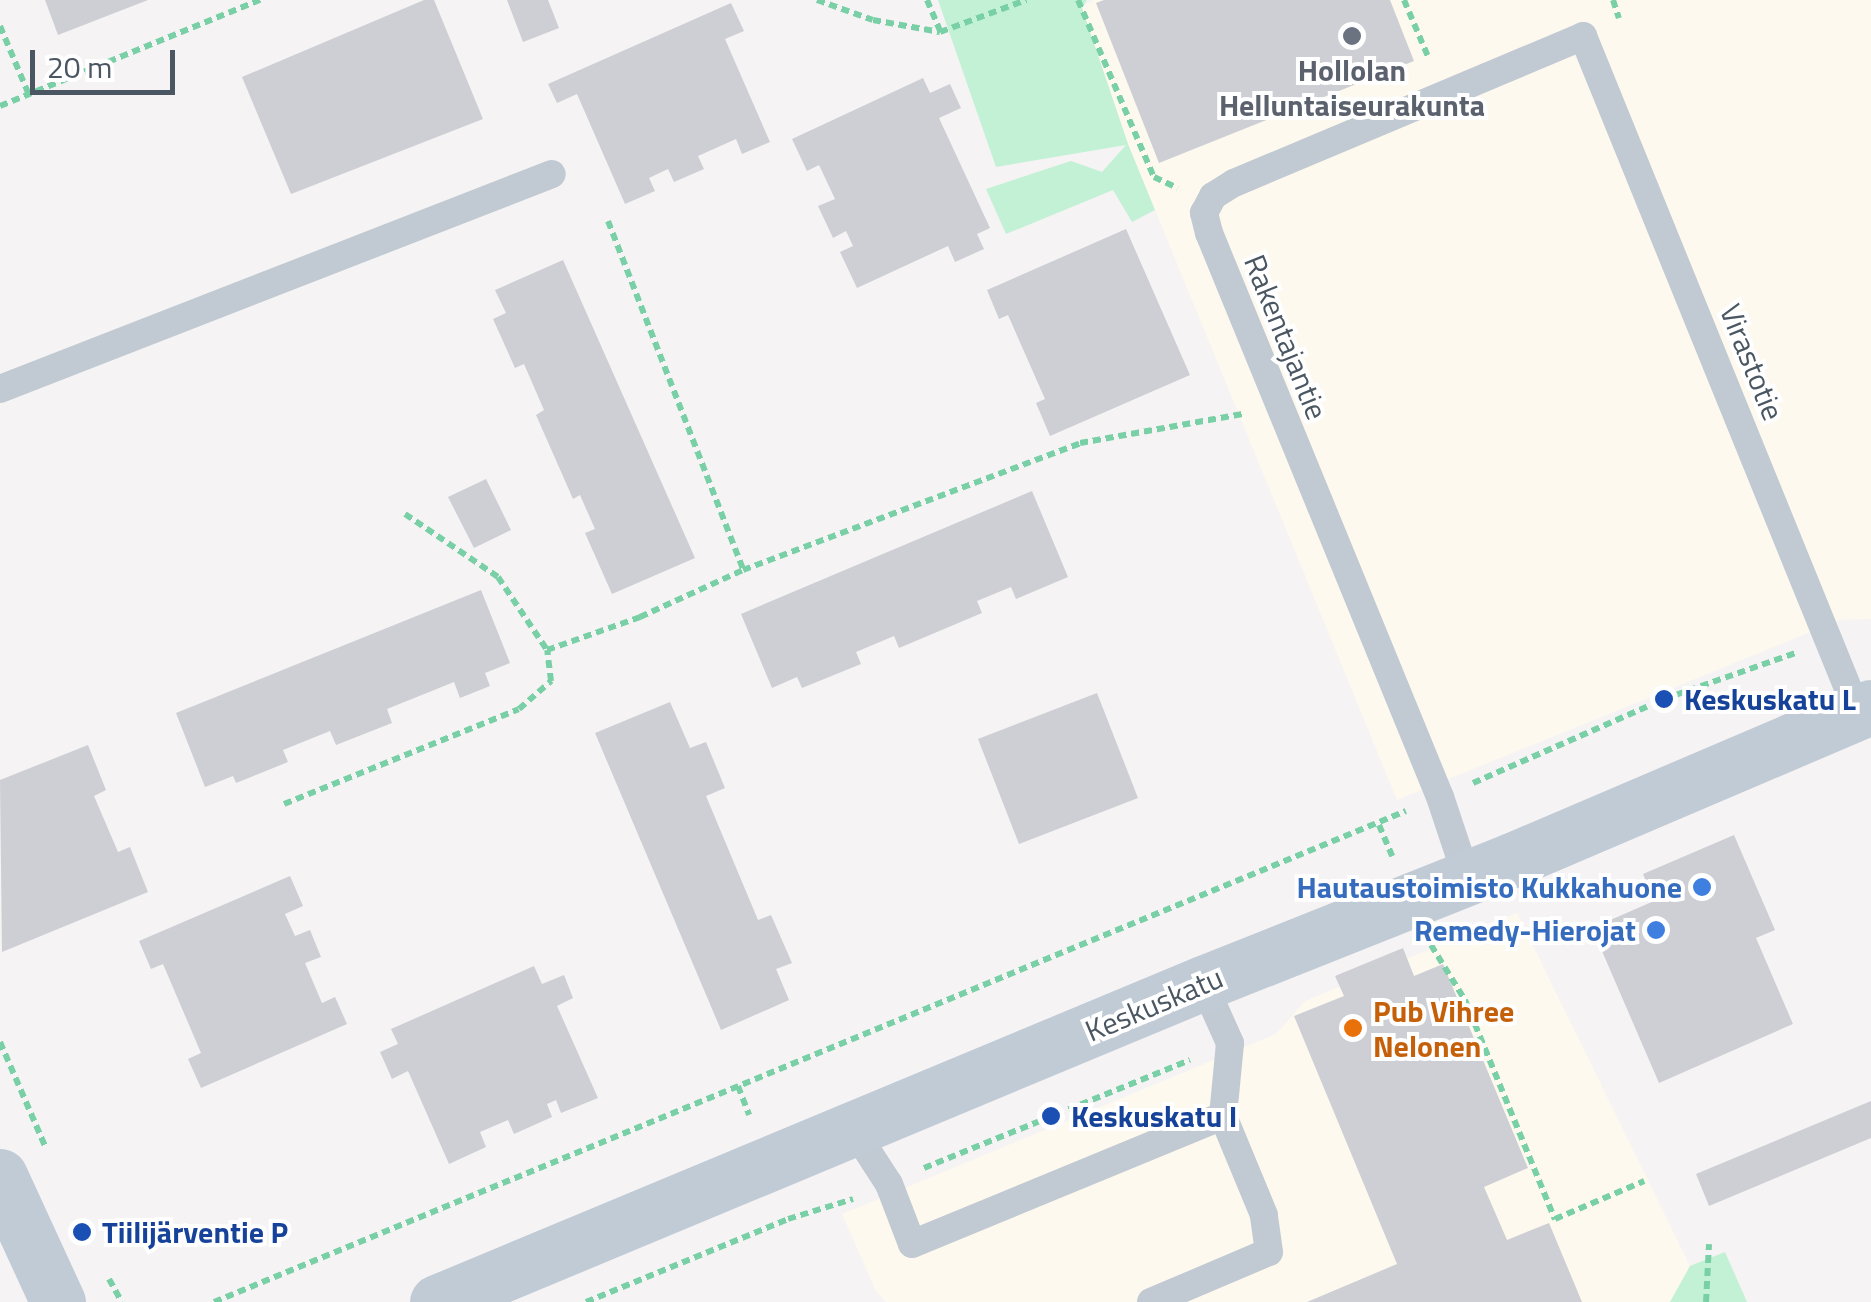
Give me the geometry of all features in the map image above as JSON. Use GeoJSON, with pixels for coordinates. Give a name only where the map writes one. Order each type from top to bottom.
{"type":"FeatureCollection","features":[{"type":"Feature","properties":{"kind":"main road","name":"Keskuskatu"},"geometry":{"type":"LineString","coordinates":[[436,1302],[1203,983],[1468,878],[1865,710]]}},
{"type":"Feature","properties":{"kind":"main road"},"geometry":{"type":"LineString","coordinates":[[0,1176],[58,1302]]}},
{"type":"Feature","properties":{"kind":"lane","name":"Virastotie"},"geometry":{"type":"LineString","coordinates":[[1583,36],[1827,642],[1865,710]]}},
{"type":"Feature","properties":{"kind":"lane","name":"Rakentajantie"},"geometry":{"type":"LineString","coordinates":[[1468,878],[1440,797],[1246,330],[1204,213],[1213,196],[1234,183],[1583,36]]}},
{"type":"Feature","properties":{"kind":"lane"},"geometry":{"type":"LineString","coordinates":[[0,390],[552,174]]}},
{"type":"Feature","properties":{"kind":"lane"},"geometry":{"type":"LineString","coordinates":[[1151,1302],[1270,1252],[1264,1215],[1223,1116],[1230,1042],[1203,983]]}},
{"type":"Feature","properties":{"kind":"lane"},"geometry":{"type":"LineString","coordinates":[[854,1130],[889,1184],[912,1244],[1223,1116]]}},
{"type":"Feature","properties":{"kind":"path"},"geometry":{"type":"LineString","coordinates":[[0,106],[260,0]]}},
{"type":"Feature","properties":{"kind":"path"},"geometry":{"type":"LineString","coordinates":[[817,0],[873,20],[940,32],[1026,0]]}},
{"type":"Feature","properties":{"kind":"path"},"geometry":{"type":"LineString","coordinates":[[927,0],[940,32]]}},
{"type":"Feature","properties":{"kind":"path"},"geometry":{"type":"LineString","coordinates":[[1078,0],[1154,177],[1179,188]]}},
{"type":"Feature","properties":{"kind":"path"},"geometry":{"type":"LineString","coordinates":[[1404,0],[1430,62]]}},
{"type":"Feature","properties":{"kind":"path"},"geometry":{"type":"LineString","coordinates":[[0,26],[30,95]]}},
{"type":"Feature","properties":{"kind":"path"},"geometry":{"type":"LineString","coordinates":[[1412,70],[1448,55]]}},
{"type":"Feature","properties":{"kind":"path"},"geometry":{"type":"LineString","coordinates":[[1178,206],[1179,188],[1188,176]]}},
{"type":"Feature","properties":{"kind":"path"},"geometry":{"type":"LineString","coordinates":[[608,221],[742,570]]}},
{"type":"Feature","properties":{"kind":"path"},"geometry":{"type":"LineString","coordinates":[[548,650],[640,617],[742,570],[1080,443],[1253,412]]}},
{"type":"Feature","properties":{"kind":"path"},"geometry":{"type":"LineString","coordinates":[[284,804],[519,709],[551,681],[548,650],[498,576],[406,514]]}},
{"type":"Feature","properties":{"kind":"path"},"geometry":{"type":"LineString","coordinates":[[214,1302],[1440,797],[1664,699],[1827,642]]}},
{"type":"Feature","properties":{"kind":"path"},"geometry":{"type":"LineString","coordinates":[[1424,933],[1466,1000],[1555,1219],[1644,1181]]}},
{"type":"Feature","properties":{"kind":"path"},"geometry":{"type":"LineString","coordinates":[[586,1302],[788,1220]]}},
{"type":"Feature","properties":{"kind":"path"},"geometry":{"type":"LineString","coordinates":[[1706,1302],[1709,1244]]}},
{"type":"Feature","properties":{"kind":"shaded area"},"geometry":{"type":"Polygon","coordinates":[[[1094,0],[1871,0],[1871,619],[1840,620],[1397,800],[1128,144],[1082,7],[1094,0]]]}},
{"type":"Feature","properties":{"kind":"shaded area"},"geometry":{"type":"Polygon","coordinates":[[[1517,913],[1690,1266],[1670,1302],[886,1302],[876,1291],[842,1214],[1276,1034],[1305,1001],[1517,913]]]}},
{"type":"Feature","properties":{"kind":"green space"},"geometry":{"type":"Polygon","coordinates":[[[938,0],[1087,0],[1082,8],[1155,210],[1132,222],[1113,190],[1006,234],[986,189],[1071,161],[1102,172],[1126,145],[996,167],[938,0]]]}},
{"type":"Feature","properties":{"kind":"green space"},"geometry":{"type":"Polygon","coordinates":[[[1725,1252],[1747,1302],[1670,1302],[1690,1266],[1725,1252]]]}},
{"type":"Feature","properties":{"kind":"building"},"geometry":{"type":"Polygon","coordinates":[[[45,0],[148,0],[58,35],[45,0]]]}},
{"type":"Feature","properties":{"kind":"building"},"geometry":{"type":"Polygon","coordinates":[[[424,0],[434,0],[483,119],[291,194],[242,77],[424,0]]]}},
{"type":"Feature","properties":{"kind":"building"},"geometry":{"type":"Polygon","coordinates":[[[507,0],[548,0],[559,28],[523,42],[507,0]]]}},
{"type":"Feature","properties":{"kind":"building"},"geometry":{"type":"Polygon","coordinates":[[[1390,0],[1414,61],[1159,163],[1096,3],[1390,0]]]}},
{"type":"Feature","properties":{"kind":"building"},"geometry":{"type":"Polygon","coordinates":[[[731,3],[744,31],[725,39],[770,142],[742,154],[736,139],[698,156],[704,169],[674,182],[668,169],[649,178],[655,191],[625,204],[577,94],[557,103],[548,84],[731,3]]]}},
{"type":"Feature","properties":{"kind":"building"},"geometry":{"type":"Polygon","coordinates":[[[923,78],[930,93],[950,84],[961,108],[939,118],[990,228],[977,234],[984,249],[955,262],[948,246],[857,288],[840,252],[853,246],[846,231],[833,238],[818,206],[835,199],[819,165],[807,171],[792,139],[923,78]]]}},
{"type":"Feature","properties":{"kind":"building"},"geometry":{"type":"Polygon","coordinates":[[[1126,229],[1190,375],[1050,436],[1036,403],[1045,399],[1008,315],[999,319],[987,290],[1126,229]]]}},
{"type":"Feature","properties":{"kind":"building"},"geometry":{"type":"Polygon","coordinates":[[[563,260],[695,558],[612,594],[585,533],[595,529],[580,495],[573,499],[536,415],[544,410],[524,364],[515,368],[493,319],[506,313],[495,290],[563,260]]]}},
{"type":"Feature","properties":{"kind":"building"},"geometry":{"type":"Polygon","coordinates":[[[486,479],[511,530],[474,548],[448,497],[486,479]]]}},
{"type":"Feature","properties":{"kind":"building"},"geometry":{"type":"Polygon","coordinates":[[[1032,491],[1068,577],[1016,599],[1011,587],[977,601],[982,613],[899,648],[894,636],[856,652],[861,664],[802,688],[797,677],[772,688],[741,614],[1032,491]]]}},
{"type":"Feature","properties":{"kind":"building"},"geometry":{"type":"Polygon","coordinates":[[[481,590],[510,663],[485,673],[490,686],[460,698],[454,682],[387,709],[392,723],[336,745],[330,731],[283,750],[288,762],[236,783],[233,776],[205,787],[176,713],[481,590]]]}},
{"type":"Feature","properties":{"kind":"building"},"geometry":{"type":"Polygon","coordinates":[[[1097,693],[1138,798],[1019,844],[978,739],[1097,693]]]}},
{"type":"Feature","properties":{"kind":"building"},"geometry":{"type":"Polygon","coordinates":[[[670,702],[690,748],[706,742],[725,788],[706,796],[758,920],[771,915],[792,963],[776,969],[789,1000],[721,1030],[595,733],[670,702]]]}},
{"type":"Feature","properties":{"kind":"building"},"geometry":{"type":"Polygon","coordinates":[[[88,745],[106,790],[94,796],[118,852],[130,847],[148,892],[2,952],[0,780],[88,745]]]}},
{"type":"Feature","properties":{"kind":"building"},"geometry":{"type":"Polygon","coordinates":[[[1734,835],[1775,930],[1756,938],[1793,1024],[1659,1083],[1592,928],[1654,901],[1643,874],[1734,835]]]}},
{"type":"Feature","properties":{"kind":"building"},"geometry":{"type":"Polygon","coordinates":[[[290,876],[303,906],[285,914],[295,936],[310,930],[321,957],[305,963],[322,1003],[335,997],[347,1024],[201,1088],[188,1059],[201,1053],[163,964],[151,969],[139,941],[290,876]]]}},
{"type":"Feature","properties":{"kind":"building"},"geometry":{"type":"Polygon","coordinates":[[[1403,948],[1414,976],[1443,964],[1528,1168],[1484,1187],[1507,1240],[1549,1223],[1582,1302],[1307,1302],[1397,1264],[1294,1016],[1344,996],[1335,976],[1403,948]]]}},
{"type":"Feature","properties":{"kind":"building"},"geometry":{"type":"Polygon","coordinates":[[[534,966],[542,984],[564,975],[573,998],[557,1006],[598,1098],[561,1113],[556,1100],[547,1104],[552,1117],[514,1134],[508,1120],[480,1132],[486,1147],[449,1164],[408,1071],[392,1079],[380,1052],[398,1044],[391,1029],[534,966]]]}},
{"type":"Feature","properties":{"kind":"building"},"geometry":{"type":"Polygon","coordinates":[[[1871,1101],[1871,1138],[1709,1206],[1696,1174],[1871,1101]]]}},
{"type":"Feature","properties":{"kind":"place","name":"Hollolan Helluntaiseurakunta"},"geometry":{"type":"Point","coordinates":[1352,36]}},
{"type":"Feature","properties":{"kind":"place","name":"Keskuskatu L"},"geometry":{"type":"Point","coordinates":[1664,699]}},
{"type":"Feature","properties":{"kind":"place","name":"Hautaustoimisto Kukkahuone"},"geometry":{"type":"Point","coordinates":[1702,887]}},
{"type":"Feature","properties":{"kind":"place","name":"Remedy-Hierojat"},"geometry":{"type":"Point","coordinates":[1656,930]}},
{"type":"Feature","properties":{"kind":"place","name":"Pub Vihree Nelonen"},"geometry":{"type":"Point","coordinates":[1353,1028]}},
{"type":"Feature","properties":{"kind":"place","name":"Keskuskatu I"},"geometry":{"type":"Point","coordinates":[1051,1116]}},
{"type":"Feature","properties":{"kind":"place","name":"Tiilijärventie P"},"geometry":{"type":"Point","coordinates":[82,1232]}}]}
